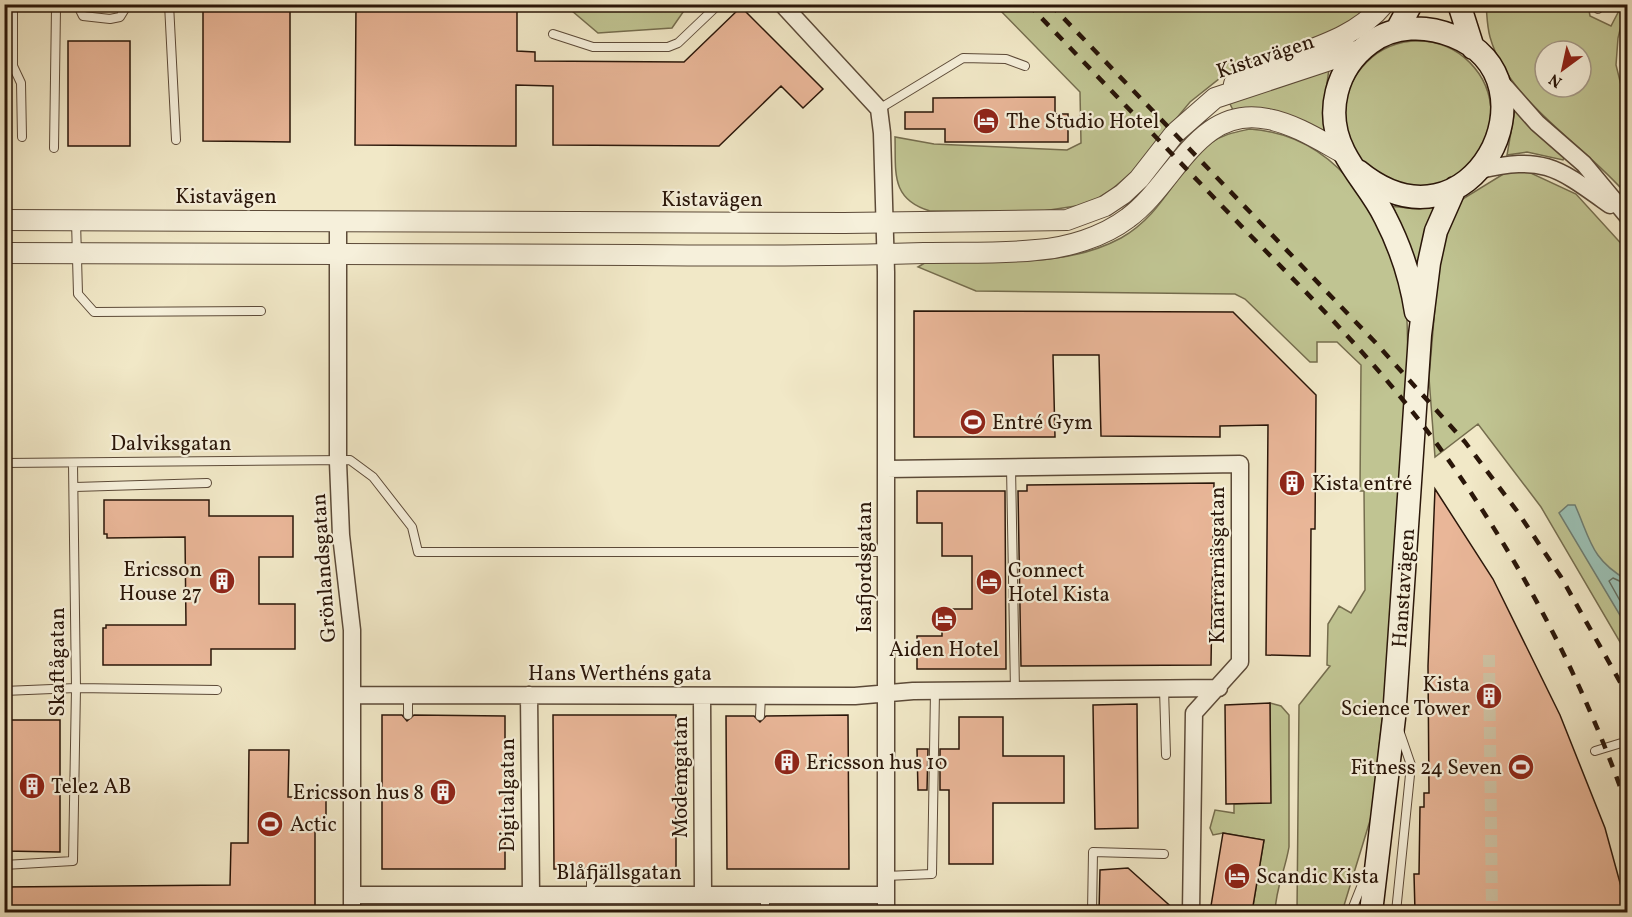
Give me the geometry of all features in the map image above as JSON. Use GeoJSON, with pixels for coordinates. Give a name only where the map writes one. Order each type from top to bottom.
{"type":"FeatureCollection","features":[{"type":"Feature","properties":{"kind":"main road"},"geometry":{"type":"LineString","coordinates":[[1397,30],[1411,4]]}},
{"type":"Feature","properties":{"kind":"main road","name":"Hanstavägen"},"geometry":{"type":"LineString","coordinates":[[1459,4],[1473,48]]}},
{"type":"Feature","properties":{"kind":"main road","name":"Hanstavägen"},"geometry":{"type":"LineString","coordinates":[[1351,163],[1379,186],[1404,195],[1438,194],[1455,188],[1480,170],[1490,156],[1502,124],[1499,89],[1493,73],[1473,48],[1456,37],[1437,30],[1417,28],[1397,30],[1379,38],[1363,48],[1342,74],[1334,106],[1338,139],[1351,163],[1385,216],[1412,288],[1420,335]]}},
{"type":"Feature","properties":{"kind":"main road","name":"Hanstavägen"},"geometry":{"type":"LineString","coordinates":[[1371,912],[1394,718],[1420,335],[1428,263],[1436,231],[1455,188]]}},
{"type":"Feature","properties":{"kind":"street"},"geometry":{"type":"LineString","coordinates":[[782,4],[879,109]]}},
{"type":"Feature","properties":{"kind":"street"},"geometry":{"type":"LineString","coordinates":[[1215,98],[1251,73],[1320,47],[1357,29],[1372,18],[1384,4]]}},
{"type":"Feature","properties":{"kind":"street","name":"Kistavägen"},"geometry":{"type":"LineString","coordinates":[[4,220],[704,223],[1067,220],[1105,206],[1139,179],[1175,133],[1215,98],[1363,48]]}},
{"type":"Feature","properties":{"kind":"street"},"geometry":{"type":"LineString","coordinates":[[1493,73],[1537,123],[1584,164],[1628,218]]}},
{"type":"Feature","properties":{"kind":"street","name":"Isafjordsgatan"},"geometry":{"type":"LineString","coordinates":[[879,109],[882,133],[885,254],[886,904]]}},
{"type":"Feature","properties":{"kind":"street"},"geometry":{"type":"LineString","coordinates":[[4,253],[703,256],[1037,250],[1087,239],[1128,219],[1155,193],[1193,144],[1214,127],[1230,119],[1250,116],[1292,126],[1351,163]]}},
{"type":"Feature","properties":{"kind":"street"},"geometry":{"type":"LineString","coordinates":[[1480,170],[1525,162],[1558,170],[1628,218]]}},
{"type":"Feature","properties":{"kind":"street","name":"Grönlandsgatan"},"geometry":{"type":"LineString","coordinates":[[338,220],[338,462],[341,535],[352,630],[352,912]]}},
{"type":"Feature","properties":{"kind":"street"},"geometry":{"type":"LineString","coordinates":[[530,222],[530,255]]}},
{"type":"Feature","properties":{"kind":"street"},"geometry":{"type":"LineString","coordinates":[[703,256],[704,223]]}},
{"type":"Feature","properties":{"kind":"street","name":"Knarrarnäsgatan"},"geometry":{"type":"LineString","coordinates":[[886,469],[1240,464],[1240,662],[1219,688],[1194,712],[1191,912]]}},
{"type":"Feature","properties":{"kind":"street"},"geometry":{"type":"LineString","coordinates":[[887,692],[1219,688]]}},
{"type":"Feature","properties":{"kind":"street","name":"Hans Werthéns gata"},"geometry":{"type":"LineString","coordinates":[[352,695],[855,696],[887,692]]}},
{"type":"Feature","properties":{"kind":"street","name":"Digitalgatan"},"geometry":{"type":"LineString","coordinates":[[529,695],[531,894]]}},
{"type":"Feature","properties":{"kind":"street","name":"Modemgatan"},"geometry":{"type":"LineString","coordinates":[[702,696],[703,894]]}},
{"type":"Feature","properties":{"kind":"street","name":"Blåfjällsgatan"},"geometry":{"type":"LineString","coordinates":[[352,895],[765,895],[886,904]]}},
{"type":"Feature","properties":{"kind":"lane"},"geometry":{"type":"LineString","coordinates":[[13,4],[13,66],[21,83],[22,137]]}},
{"type":"Feature","properties":{"kind":"lane"},"geometry":{"type":"LineString","coordinates":[[54,148],[56,8],[59,4]]}},
{"type":"Feature","properties":{"kind":"lane"},"geometry":{"type":"LineString","coordinates":[[77,4],[83,16],[110,20],[120,17],[128,4]]}},
{"type":"Feature","properties":{"kind":"lane"},"geometry":{"type":"LineString","coordinates":[[169,4],[176,140]]}},
{"type":"Feature","properties":{"kind":"lane"},"geometry":{"type":"LineString","coordinates":[[553,34],[593,47],[668,47],[678,43],[719,4]]}},
{"type":"Feature","properties":{"kind":"lane"},"geometry":{"type":"LineString","coordinates":[[879,109],[963,58],[1006,59],[1025,66]]}},
{"type":"Feature","properties":{"kind":"lane"},"geometry":{"type":"LineString","coordinates":[[75,220],[78,294],[94,312],[261,311]]}},
{"type":"Feature","properties":{"kind":"lane","name":"Dalviksgatan"},"geometry":{"type":"LineString","coordinates":[[4,463],[338,462],[350,460],[373,477],[412,526],[418,552],[886,552]]}},
{"type":"Feature","properties":{"kind":"lane","name":"Skaftågatan"},"geometry":{"type":"LineString","coordinates":[[4,865],[73,861],[76,688],[74,464]]}},
{"type":"Feature","properties":{"kind":"lane"},"geometry":{"type":"LineString","coordinates":[[1011,467],[1015,691]]}},
{"type":"Feature","properties":{"kind":"lane"},"geometry":{"type":"LineString","coordinates":[[75,487],[207,483]]}},
{"type":"Feature","properties":{"kind":"lane"},"geometry":{"type":"LineString","coordinates":[[4,691],[76,688],[217,690]]}},
{"type":"Feature","properties":{"kind":"lane"},"geometry":{"type":"LineString","coordinates":[[1164,689],[1166,755]]}},
{"type":"Feature","properties":{"kind":"lane"},"geometry":{"type":"LineString","coordinates":[[886,876],[932,873],[935,691]]}},
{"type":"Feature","properties":{"kind":"lane"},"geometry":{"type":"LineString","coordinates":[[408,695],[408,716]]}},
{"type":"Feature","properties":{"kind":"lane"},"geometry":{"type":"LineString","coordinates":[[760,716],[761,696]]}},
{"type":"Feature","properties":{"kind":"lane"},"geometry":{"type":"LineString","coordinates":[[1394,718],[1412,765],[1396,912]]}},
{"type":"Feature","properties":{"kind":"lane"},"geometry":{"type":"LineString","coordinates":[[1594,751],[1628,741]]}},
{"type":"Feature","properties":{"kind":"lane"},"geometry":{"type":"LineString","coordinates":[[1351,912],[1379,844]]}},
{"type":"Feature","properties":{"kind":"lane"},"geometry":{"type":"LineString","coordinates":[[1092,912],[1093,852],[1164,854]]}},
{"type":"Feature","properties":{"kind":"lane"},"geometry":{"type":"LineString","coordinates":[[591,869],[591,894]]}},
{"type":"Feature","properties":{"kind":"lane"},"geometry":{"type":"LineString","coordinates":[[765,895],[765,912]]}},
{"type":"Feature","properties":{"kind":"green space"},"geometry":{"type":"Polygon","coordinates":[[[565,5],[688,5],[672,28],[598,33],[565,5]]]}},
{"type":"Feature","properties":{"kind":"green space"},"geometry":{"type":"Polygon","coordinates":[[[995,5],[1376,5],[1347,28],[1254,62],[1219,79],[1190,102],[1132,172],[1111,190],[1089,204],[1043,211],[930,211],[917,206],[902,192],[896,173],[895,137],[934,144],[1067,150],[1081,143],[1080,92],[995,5]]]}},
{"type":"Feature","properties":{"kind":"green space"},"geometry":{"type":"Polygon","coordinates":[[[1486,5],[1588,5],[1590,16],[1611,26],[1622,5],[1626,5],[1618,38],[1616,65],[1627,109],[1627,195],[1610,176],[1549,121],[1513,82],[1499,60],[1488,25],[1486,5]]]}},
{"type":"Feature","properties":{"kind":"green space"},"geometry":{"type":"Polygon","coordinates":[[[1418,41],[1446,47],[1469,63],[1485,86],[1491,114],[1485,142],[1469,165],[1446,181],[1418,187],[1390,181],[1367,165],[1351,142],[1345,114],[1351,86],[1367,63],[1390,47],[1418,41]]]}},
{"type":"Feature","properties":{"kind":"green space"},"geometry":{"type":"Polygon","coordinates":[[[1329,69],[1323,111],[1325,131],[1274,110],[1233,110],[1229,102],[1329,69]]]}},
{"type":"Feature","properties":{"kind":"green space"},"geometry":{"type":"Polygon","coordinates":[[[1515,109],[1565,155],[1563,160],[1527,152],[1507,155],[1515,109]]]}},
{"type":"Feature","properties":{"kind":"green space"},"geometry":{"type":"Polygon","coordinates":[[[1250,129],[1283,135],[1312,148],[1337,167],[1358,190],[1389,246],[1406,309],[1408,355],[1387,674],[1372,814],[1342,912],[1297,912],[1299,705],[1330,666],[1327,665],[1328,624],[1339,606],[1351,613],[1365,590],[1364,491],[1360,491],[1361,365],[1337,342],[1317,342],[1317,362],[1310,362],[1245,299],[1235,294],[976,291],[918,267],[928,261],[1051,259],[1098,248],[1121,238],[1149,216],[1188,165],[1211,143],[1225,135],[1250,129]]]}},
{"type":"Feature","properties":{"kind":"green space"},"geometry":{"type":"Polygon","coordinates":[[[1524,170],[1576,194],[1627,250],[1627,654],[1541,507],[1478,424],[1435,457],[1429,378],[1440,247],[1461,200],[1505,173],[1524,170]]]}},
{"type":"Feature","properties":{"kind":"green space"},"geometry":{"type":"Polygon","coordinates":[[[1438,205],[1420,279],[1388,206],[1419,209],[1438,205]]]}},
{"type":"Feature","properties":{"kind":"green space"},"geometry":{"type":"Polygon","coordinates":[[[1270,703],[1281,706],[1289,715],[1289,847],[1275,912],[1252,912],[1264,840],[1223,833],[1213,835],[1210,828],[1215,810],[1234,813],[1234,804],[1270,802],[1270,703]]]}},
{"type":"Feature","properties":{"kind":"water"},"geometry":{"type":"Polygon","coordinates":[[[1568,505],[1575,505],[1599,557],[1627,580],[1627,627],[1559,513],[1568,505]]]}},
{"type":"Feature","properties":{"kind":"building"},"geometry":{"type":"Polygon","coordinates":[[[203,4],[290,4],[290,142],[203,141],[203,4]]]}},
{"type":"Feature","properties":{"kind":"building"},"geometry":{"type":"Polygon","coordinates":[[[356,4],[517,4],[517,51],[535,52],[535,61],[684,62],[741,7],[823,89],[803,108],[781,86],[719,146],[553,145],[553,86],[516,85],[516,146],[355,145],[356,4]]]}},
{"type":"Feature","properties":{"kind":"building"},"geometry":{"type":"Polygon","coordinates":[[[68,41],[130,41],[130,146],[68,146],[68,41]]]}},
{"type":"Feature","properties":{"kind":"building","name":"The Studio Hotel"},"geometry":{"type":"Polygon","coordinates":[[[1055,97],[1055,114],[1068,114],[1068,142],[945,142],[945,129],[905,129],[905,112],[933,112],[933,98],[1055,97]]]}},
{"type":"Feature","properties":{"kind":"building","name":"Kista entré"},"geometry":{"type":"Polygon","coordinates":[[[914,311],[1233,312],[1316,395],[1315,529],[1311,529],[1310,656],[1266,655],[1268,425],[1220,426],[1220,437],[1101,436],[1099,355],[1053,355],[1055,437],[914,437],[914,311]]]}},
{"type":"Feature","properties":{"kind":"building"},"geometry":{"type":"Polygon","coordinates":[[[1214,483],[1211,665],[1021,666],[1018,491],[1027,491],[1027,485],[1214,483]]]}},
{"type":"Feature","properties":{"kind":"building","name":"Kista Science Tower"},"geometry":{"type":"Polygon","coordinates":[[[1435,489],[1493,579],[1560,715],[1605,828],[1628,912],[1415,912],[1414,874],[1419,874],[1420,807],[1424,807],[1424,793],[1429,793],[1428,666],[1435,489]]]}},
{"type":"Feature","properties":{"kind":"building","name":"Connect Hotel Kista"},"geometry":{"type":"Polygon","coordinates":[[[917,491],[1005,491],[1006,669],[917,669],[917,636],[942,636],[942,609],[972,609],[972,556],[942,556],[942,523],[917,523],[917,491]]]}},
{"type":"Feature","properties":{"kind":"building","name":"Ericsson House 27"},"geometry":{"type":"Polygon","coordinates":[[[104,500],[209,500],[209,516],[293,516],[293,557],[259,557],[259,604],[295,604],[295,649],[211,649],[211,665],[103,665],[103,628],[106,628],[106,625],[186,625],[185,537],[107,538],[107,534],[104,534],[104,500]]]}},
{"type":"Feature","properties":{"kind":"building"},"geometry":{"type":"Polygon","coordinates":[[[1270,703],[1271,803],[1226,804],[1225,705],[1270,703]]]}},
{"type":"Feature","properties":{"kind":"building"},"geometry":{"type":"Polygon","coordinates":[[[1137,704],[1138,828],[1095,829],[1093,705],[1137,704]]]}},
{"type":"Feature","properties":{"kind":"building","name":"Ericsson hus 8"},"geometry":{"type":"Polygon","coordinates":[[[382,715],[402,715],[407,721],[414,715],[505,716],[505,869],[382,869],[382,715]]]}},
{"type":"Feature","properties":{"kind":"building"},"geometry":{"type":"Polygon","coordinates":[[[553,715],[676,715],[676,869],[597,869],[592,863],[585,869],[554,869],[553,715]]]}},
{"type":"Feature","properties":{"kind":"building","name":"Ericsson hus 10"},"geometry":{"type":"Polygon","coordinates":[[[848,715],[849,869],[727,869],[726,716],[754,716],[760,722],[766,716],[848,715]]]}},
{"type":"Feature","properties":{"kind":"building"},"geometry":{"type":"Polygon","coordinates":[[[959,717],[1003,717],[1003,756],[1064,756],[1064,803],[993,803],[993,864],[949,864],[949,790],[940,790],[940,749],[959,749],[959,717]]]}},
{"type":"Feature","properties":{"kind":"building","name":"Tele2 AB"},"geometry":{"type":"Polygon","coordinates":[[[4,720],[60,720],[60,852],[4,851],[4,720]]]}},
{"type":"Feature","properties":{"kind":"building"},"geometry":{"type":"Polygon","coordinates":[[[917,749],[928,749],[927,790],[918,790],[917,749]]]}},
{"type":"Feature","properties":{"kind":"building"},"geometry":{"type":"Polygon","coordinates":[[[249,750],[289,750],[288,797],[326,797],[326,828],[315,829],[315,912],[4,912],[4,887],[230,885],[231,843],[248,843],[249,750]]]}},
{"type":"Feature","properties":{"kind":"building","name":"Scandic Kista"},"geometry":{"type":"Polygon","coordinates":[[[1223,833],[1264,840],[1252,912],[1210,912],[1223,833]]]}},
{"type":"Feature","properties":{"kind":"building"},"geometry":{"type":"Polygon","coordinates":[[[1128,868],[1177,912],[1099,912],[1100,870],[1128,868]]]}},
{"type":"Feature","properties":{"kind":"tunnel"},"geometry":{"type":"LineString","coordinates":[[1489,655],[1492,912]]}},
{"type":"Feature","properties":{"kind":"railway"},"geometry":{"type":"LineString","coordinates":[[1028,4],[1338,325],[1422,424],[1485,514],[1540,608],[1588,707],[1628,809]]}},
{"type":"Feature","properties":{"kind":"railway"},"geometry":{"type":"LineString","coordinates":[[1050,4],[1374,341],[1465,442],[1517,511],[1561,577],[1628,696]]}},
{"type":"Feature","properties":{"kind":"place","name":"The Studio Hotel"},"geometry":{"type":"Point","coordinates":[986,121]}},
{"type":"Feature","properties":{"kind":"place","name":"Entré Gym"},"geometry":{"type":"Point","coordinates":[973,422]}},
{"type":"Feature","properties":{"kind":"place","name":"Kista entré"},"geometry":{"type":"Point","coordinates":[1292,483]}},
{"type":"Feature","properties":{"kind":"place","name":"Ericsson House 27"},"geometry":{"type":"Point","coordinates":[222,581]}},
{"type":"Feature","properties":{"kind":"place","name":"Connect Hotel Kista"},"geometry":{"type":"Point","coordinates":[989,582]}},
{"type":"Feature","properties":{"kind":"place","name":"Aiden Hotel"},"geometry":{"type":"Point","coordinates":[944,619]}},
{"type":"Feature","properties":{"kind":"place","name":"Kista Science Tower"},"geometry":{"type":"Point","coordinates":[1489,696]}},
{"type":"Feature","properties":{"kind":"place","name":"Ericsson hus 10"},"geometry":{"type":"Point","coordinates":[787,762]}},
{"type":"Feature","properties":{"kind":"place","name":"Fitness 24 Seven"},"geometry":{"type":"Point","coordinates":[1521,767]}},
{"type":"Feature","properties":{"kind":"place","name":"Tele2 AB"},"geometry":{"type":"Point","coordinates":[32,786]}},
{"type":"Feature","properties":{"kind":"place","name":"Ericsson hus 8"},"geometry":{"type":"Point","coordinates":[443,792]}},
{"type":"Feature","properties":{"kind":"place","name":"Actic"},"geometry":{"type":"Point","coordinates":[270,824]}},
{"type":"Feature","properties":{"kind":"place","name":"Scandic Kista"},"geometry":{"type":"Point","coordinates":[1237,876]}}]}
